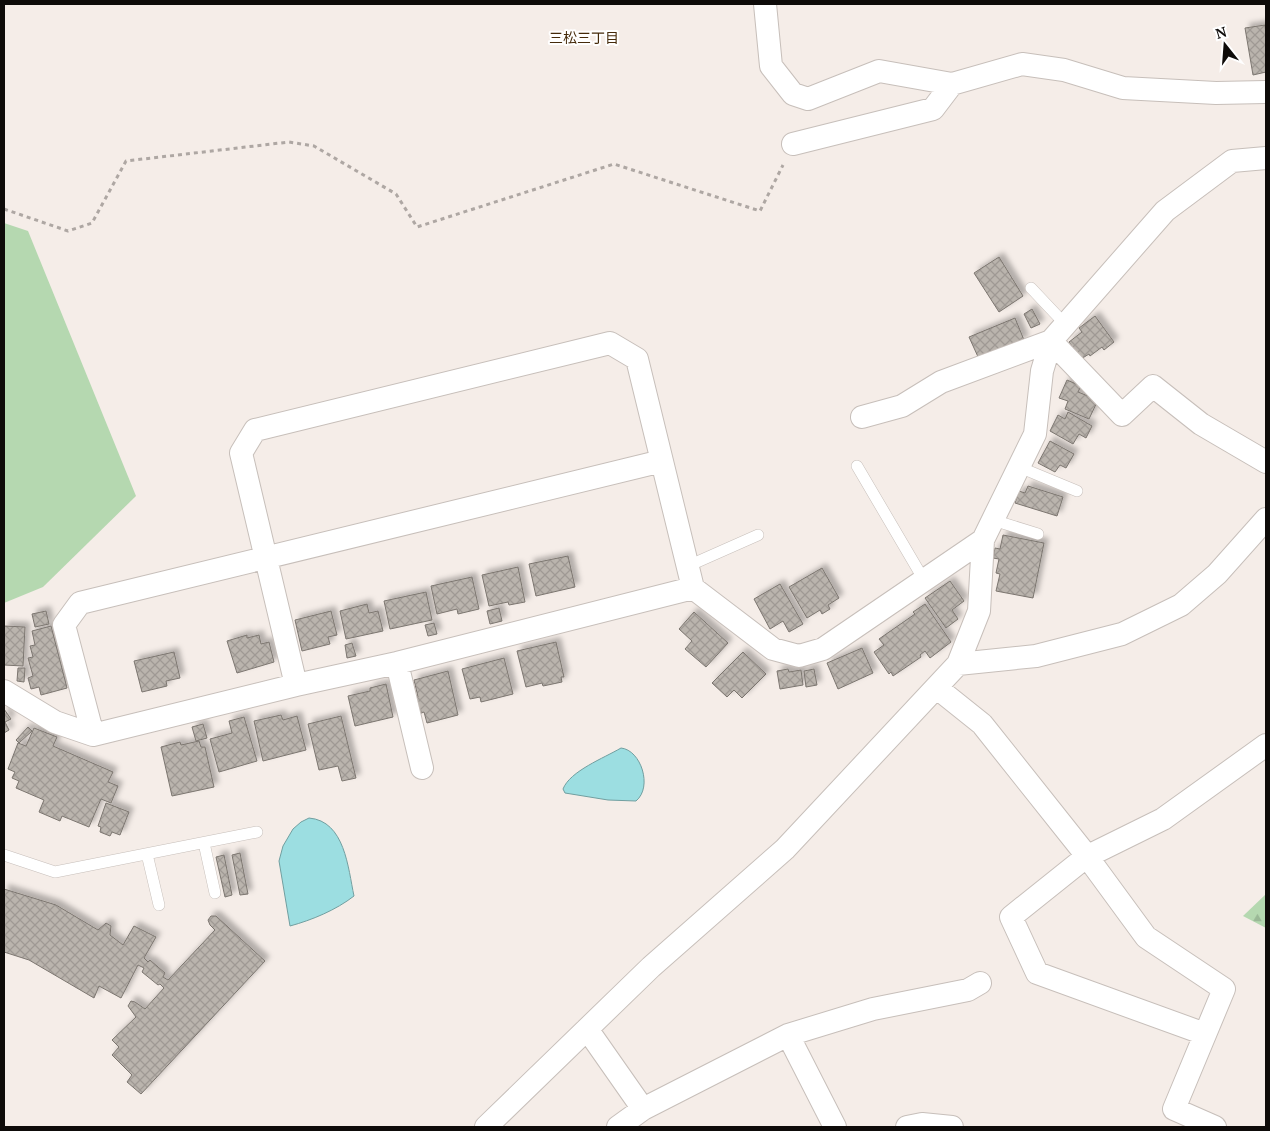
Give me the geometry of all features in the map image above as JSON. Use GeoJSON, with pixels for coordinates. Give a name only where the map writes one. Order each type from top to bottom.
{"type":"FeatureCollection","features":[{"type":"Feature","properties":{"kind":"street"},"geometry":{"type":"LineString","coordinates":[[765,4],[771,66],[794,94],[808,98],[879,71],[952,84],[1022,64],[1064,70],[1123,88],[1216,93],[1266,92]]}},
{"type":"Feature","properties":{"kind":"street"},"geometry":{"type":"LineString","coordinates":[[793,144],[932,109],[952,84]]}},
{"type":"Feature","properties":{"kind":"street"},"geometry":{"type":"LineString","coordinates":[[486,1127],[651,967],[785,849],[958,664],[979,612],[983,540],[1035,434],[1042,371],[1051,341],[1165,211],[1232,160],[1266,158]]}},
{"type":"Feature","properties":{"kind":"street"},"geometry":{"type":"LineString","coordinates":[[862,417],[902,406],[941,382],[1051,341]]}},
{"type":"Feature","properties":{"kind":"street"},"geometry":{"type":"LineString","coordinates":[[1051,341],[1122,415],[1153,386],[1201,424],[1266,462]]}},
{"type":"Feature","properties":{"kind":"street"},"geometry":{"type":"LineString","coordinates":[[296,685],[241,453],[255,430],[610,343],[637,358],[693,588],[773,649],[799,656],[822,649],[983,540]]}},
{"type":"Feature","properties":{"kind":"street"},"geometry":{"type":"LineString","coordinates":[[93,735],[64,625],[80,604],[662,461]]}},
{"type":"Feature","properties":{"kind":"street"},"geometry":{"type":"LineString","coordinates":[[958,664],[1036,656],[1122,634],[1182,605],[1217,574],[1266,519]]}},
{"type":"Feature","properties":{"kind":"street"},"geometry":{"type":"LineString","coordinates":[[4,691],[55,722],[93,735],[296,685],[397,663],[693,588]]}},
{"type":"Feature","properties":{"kind":"street"},"geometry":{"type":"LineString","coordinates":[[397,663],[422,768]]}},
{"type":"Feature","properties":{"kind":"street"},"geometry":{"type":"LineString","coordinates":[[937,688],[982,724],[1086,856],[1146,937],[1224,989],[1174,1109],[1215,1127]]}},
{"type":"Feature","properties":{"kind":"street"},"geometry":{"type":"LineString","coordinates":[[1205,1034],[1037,973],[1011,917],[1086,856],[1163,819],[1266,745]]}},
{"type":"Feature","properties":{"kind":"street"},"geometry":{"type":"LineString","coordinates":[[618,1127],[643,1109],[788,1035],[873,1009],[968,990],[980,983]]}},
{"type":"Feature","properties":{"kind":"street"},"geometry":{"type":"LineString","coordinates":[[587,1029],[643,1109]]}},
{"type":"Feature","properties":{"kind":"street"},"geometry":{"type":"LineString","coordinates":[[788,1035],[834,1127]]}},
{"type":"Feature","properties":{"kind":"street"},"geometry":{"type":"LineString","coordinates":[[917,1126],[952,1127]]}},
{"type":"Feature","properties":{"kind":"lane"},"geometry":{"type":"LineString","coordinates":[[1031,288],[1065,324]]}},
{"type":"Feature","properties":{"kind":"lane"},"geometry":{"type":"LineString","coordinates":[[857,466],[924,580]]}},
{"type":"Feature","properties":{"kind":"lane"},"geometry":{"type":"LineString","coordinates":[[1018,467],[1077,491]]}},
{"type":"Feature","properties":{"kind":"lane"},"geometry":{"type":"LineString","coordinates":[[993,520],[1038,534]]}},
{"type":"Feature","properties":{"kind":"lane"},"geometry":{"type":"LineString","coordinates":[[688,566],[758,535]]}},
{"type":"Feature","properties":{"kind":"lane"},"geometry":{"type":"LineString","coordinates":[[4,855],[55,872],[257,832]]}},
{"type":"Feature","properties":{"kind":"lane"},"geometry":{"type":"LineString","coordinates":[[204,843],[215,892]]}},
{"type":"Feature","properties":{"kind":"lane"},"geometry":{"type":"LineString","coordinates":[[147,854],[159,905]]}},
{"type":"Feature","properties":{"kind":"path"},"geometry":{"type":"LineString","coordinates":[[4,209],[68,231],[92,223],[126,161],[289,142],[314,146],[396,194],[417,227],[614,164],[760,211],[793,144]]}},
{"type":"Feature","properties":{"kind":"green space"},"geometry":{"type":"Polygon","coordinates":[[[4,223],[28,231],[136,496],[43,587],[4,603],[4,223]]]}},
{"type":"Feature","properties":{"kind":"green space"},"geometry":{"type":"Polygon","coordinates":[[[1266,894],[1266,928],[1243,916],[1266,894]]]}},
{"type":"Feature","properties":{"kind":"water"},"geometry":{"type":"Polygon","coordinates":[[[621,748],[628,750],[634,755],[642,770],[644,787],[636,801],[608,800],[565,793],[563,789],[573,776],[588,765],[621,748]]]}},
{"type":"Feature","properties":{"kind":"water"},"geometry":{"type":"Polygon","coordinates":[[[309,818],[321,821],[337,837],[347,860],[354,896],[324,914],[290,926],[279,861],[283,846],[293,829],[309,818]]]}},
{"type":"Feature","properties":{"kind":"building"},"geometry":{"type":"Polygon","coordinates":[[[1265,25],[1266,72],[1253,75],[1245,28],[1265,25]]]}},
{"type":"Feature","properties":{"kind":"building"},"geometry":{"type":"Polygon","coordinates":[[[999,257],[1023,296],[999,312],[974,273],[999,257]]]}},
{"type":"Feature","properties":{"kind":"building"},"geometry":{"type":"Polygon","coordinates":[[[1032,309],[1040,324],[1031,328],[1024,314],[1032,309]]]}},
{"type":"Feature","properties":{"kind":"building"},"geometry":{"type":"Polygon","coordinates":[[[1095,316],[1114,342],[1104,350],[1102,347],[1090,356],[1089,354],[1081,359],[1069,342],[1082,332],[1079,328],[1095,316]]]}},
{"type":"Feature","properties":{"kind":"building"},"geometry":{"type":"Polygon","coordinates":[[[1015,318],[1024,340],[979,359],[969,337],[1015,318]]]}},
{"type":"Feature","properties":{"kind":"building"},"geometry":{"type":"Polygon","coordinates":[[[1067,380],[1081,386],[1078,392],[1098,400],[1089,419],[1065,409],[1068,401],[1059,398],[1067,380]]]}},
{"type":"Feature","properties":{"kind":"building"},"geometry":{"type":"Polygon","coordinates":[[[1068,412],[1092,426],[1086,438],[1079,434],[1073,444],[1050,431],[1058,415],[1065,419],[1068,412]]]}},
{"type":"Feature","properties":{"kind":"building"},"geometry":{"type":"Polygon","coordinates":[[[1050,441],[1074,454],[1066,468],[1060,465],[1055,472],[1038,463],[1050,441]]]}},
{"type":"Feature","properties":{"kind":"building"},"geometry":{"type":"Polygon","coordinates":[[[1028,486],[1063,497],[1057,516],[1015,503],[1019,491],[1025,493],[1028,486]]]}},
{"type":"Feature","properties":{"kind":"building"},"geometry":{"type":"Polygon","coordinates":[[[1003,535],[1044,543],[1033,598],[996,591],[1000,574],[996,573],[999,559],[993,558],[995,548],[1000,549],[1003,535]]]}},
{"type":"Feature","properties":{"kind":"building"},"geometry":{"type":"Polygon","coordinates":[[[568,556],[575,587],[536,596],[529,564],[568,556]]]}},
{"type":"Feature","properties":{"kind":"building"},"geometry":{"type":"Polygon","coordinates":[[[518,567],[525,602],[509,605],[508,602],[489,606],[482,575],[518,567]]]}},
{"type":"Feature","properties":{"kind":"building"},"geometry":{"type":"Polygon","coordinates":[[[822,568],[839,598],[828,605],[830,609],[822,614],[820,610],[807,618],[789,587],[822,568]]]}},
{"type":"Feature","properties":{"kind":"building"},"geometry":{"type":"Polygon","coordinates":[[[472,577],[479,609],[458,614],[457,609],[437,614],[431,586],[472,577]]]}},
{"type":"Feature","properties":{"kind":"building"},"geometry":{"type":"Polygon","coordinates":[[[950,581],[964,601],[952,610],[958,619],[946,628],[925,598],[950,581]]]}},
{"type":"Feature","properties":{"kind":"building"},"geometry":{"type":"Polygon","coordinates":[[[780,584],[803,624],[789,632],[783,621],[770,629],[754,599],[780,584]]]}},
{"type":"Feature","properties":{"kind":"building"},"geometry":{"type":"Polygon","coordinates":[[[426,592],[432,620],[390,629],[384,601],[426,592]]]}},
{"type":"Feature","properties":{"kind":"building"},"geometry":{"type":"Polygon","coordinates":[[[367,604],[369,613],[378,611],[383,631],[346,639],[340,611],[367,604]]]}},
{"type":"Feature","properties":{"kind":"building"},"geometry":{"type":"Polygon","coordinates":[[[925,604],[951,642],[930,658],[925,651],[920,655],[921,657],[893,676],[891,672],[889,674],[874,652],[884,645],[879,639],[915,614],[913,612],[925,604]]]}},
{"type":"Feature","properties":{"kind":"building"},"geometry":{"type":"Polygon","coordinates":[[[499,608],[502,621],[490,624],[487,611],[499,608]]]}},
{"type":"Feature","properties":{"kind":"building"},"geometry":{"type":"Polygon","coordinates":[[[46,611],[49,624],[35,627],[32,614],[46,611]]]}},
{"type":"Feature","properties":{"kind":"building"},"geometry":{"type":"Polygon","coordinates":[[[331,611],[337,635],[328,637],[330,644],[302,651],[295,620],[331,611]]]}},
{"type":"Feature","properties":{"kind":"building"},"geometry":{"type":"Polygon","coordinates":[[[694,612],[728,643],[706,667],[685,649],[692,641],[679,629],[694,612]]]}},
{"type":"Feature","properties":{"kind":"building"},"geometry":{"type":"Polygon","coordinates":[[[434,623],[437,634],[428,636],[425,625],[434,623]]]}},
{"type":"Feature","properties":{"kind":"building"},"geometry":{"type":"Polygon","coordinates":[[[4,626],[25,627],[23,666],[4,665],[4,626]]]}},
{"type":"Feature","properties":{"kind":"building"},"geometry":{"type":"Polygon","coordinates":[[[51,626],[67,688],[41,695],[39,687],[31,689],[28,678],[33,676],[28,658],[33,657],[30,646],[35,645],[32,631],[51,626]]]}},
{"type":"Feature","properties":{"kind":"building"},"geometry":{"type":"Polygon","coordinates":[[[247,635],[247,638],[259,635],[261,644],[269,642],[274,662],[237,673],[227,641],[247,635]]]}},
{"type":"Feature","properties":{"kind":"building"},"geometry":{"type":"Polygon","coordinates":[[[556,642],[564,677],[561,677],[562,682],[543,686],[542,683],[526,687],[517,651],[556,642]]]}},
{"type":"Feature","properties":{"kind":"building"},"geometry":{"type":"Polygon","coordinates":[[[352,643],[356,656],[347,658],[345,645],[352,643]]]}},
{"type":"Feature","properties":{"kind":"building"},"geometry":{"type":"Polygon","coordinates":[[[862,648],[873,673],[838,689],[827,663],[862,648]]]}},
{"type":"Feature","properties":{"kind":"building"},"geometry":{"type":"Polygon","coordinates":[[[174,652],[180,678],[166,681],[167,686],[142,692],[134,661],[174,652]]]}},
{"type":"Feature","properties":{"kind":"building"},"geometry":{"type":"Polygon","coordinates":[[[743,652],[766,674],[742,698],[734,690],[727,697],[712,683],[743,652]]]}},
{"type":"Feature","properties":{"kind":"building"},"geometry":{"type":"Polygon","coordinates":[[[504,658],[513,694],[481,702],[480,697],[470,699],[462,669],[504,658]]]}},
{"type":"Feature","properties":{"kind":"building"},"geometry":{"type":"Polygon","coordinates":[[[18,668],[25,668],[24,682],[17,681],[18,668]]]}},
{"type":"Feature","properties":{"kind":"building"},"geometry":{"type":"Polygon","coordinates":[[[788,669],[789,672],[801,670],[803,685],[780,689],[777,671],[788,669]]]}},
{"type":"Feature","properties":{"kind":"building"},"geometry":{"type":"Polygon","coordinates":[[[814,669],[817,685],[806,687],[804,671],[814,669]]]}},
{"type":"Feature","properties":{"kind":"building"},"geometry":{"type":"Polygon","coordinates":[[[448,671],[458,715],[427,723],[424,712],[419,714],[415,698],[418,697],[414,680],[448,671]]]}},
{"type":"Feature","properties":{"kind":"building"},"geometry":{"type":"Polygon","coordinates":[[[386,684],[393,717],[355,726],[348,696],[370,691],[370,688],[386,684]]]}},
{"type":"Feature","properties":{"kind":"building"},"geometry":{"type":"Polygon","coordinates":[[[4,709],[11,719],[5,722],[9,730],[4,733],[4,709]]]}},
{"type":"Feature","properties":{"kind":"building"},"geometry":{"type":"Polygon","coordinates":[[[281,715],[283,720],[297,716],[306,750],[263,761],[254,721],[281,715]]]}},
{"type":"Feature","properties":{"kind":"building"},"geometry":{"type":"Polygon","coordinates":[[[341,716],[356,778],[342,781],[338,766],[319,770],[308,724],[341,716]]]}},
{"type":"Feature","properties":{"kind":"building"},"geometry":{"type":"Polygon","coordinates":[[[244,717],[257,761],[219,772],[210,739],[232,733],[229,721],[244,717]]]}},
{"type":"Feature","properties":{"kind":"building"},"geometry":{"type":"Polygon","coordinates":[[[203,724],[207,738],[196,741],[192,727],[203,724]]]}},
{"type":"Feature","properties":{"kind":"building"},"geometry":{"type":"Polygon","coordinates":[[[28,727],[32,731],[19,743],[16,740],[28,727]]]}},
{"type":"Feature","properties":{"kind":"building"},"geometry":{"type":"Polygon","coordinates":[[[34,728],[57,737],[53,746],[113,772],[108,782],[118,786],[111,803],[101,799],[89,827],[62,816],[60,821],[39,812],[44,800],[16,788],[19,781],[12,778],[15,772],[8,769],[18,743],[26,746],[34,728]]]}},
{"type":"Feature","properties":{"kind":"building"},"geometry":{"type":"Polygon","coordinates":[[[199,741],[201,747],[205,747],[214,787],[172,796],[161,747],[180,742],[181,745],[199,741]]]}},
{"type":"Feature","properties":{"kind":"building"},"geometry":{"type":"Polygon","coordinates":[[[106,803],[129,812],[120,835],[112,832],[110,836],[100,832],[101,827],[98,826],[106,803]]]}},
{"type":"Feature","properties":{"kind":"building"},"geometry":{"type":"Polygon","coordinates":[[[240,853],[248,894],[240,895],[232,855],[240,853]]]}},
{"type":"Feature","properties":{"kind":"building"},"geometry":{"type":"Polygon","coordinates":[[[224,855],[232,895],[225,897],[216,857],[224,855]]]}},
{"type":"Feature","properties":{"kind":"building"},"geometry":{"type":"Polygon","coordinates":[[[4,889],[56,905],[98,930],[106,923],[111,926],[110,935],[123,945],[134,926],[156,937],[144,958],[148,962],[150,960],[165,973],[163,977],[168,980],[215,930],[208,920],[211,916],[216,916],[265,961],[141,1094],[127,1082],[132,1075],[112,1055],[119,1047],[112,1040],[136,1017],[128,1006],[131,1001],[145,1009],[164,988],[142,972],[144,968],[138,965],[121,998],[99,986],[94,998],[29,960],[4,952],[4,889]]]}},
{"type":"Feature","properties":{"kind":"district","name":"三松三丁目"},"geometry":{"type":"Point","coordinates":[584,38]}}]}
